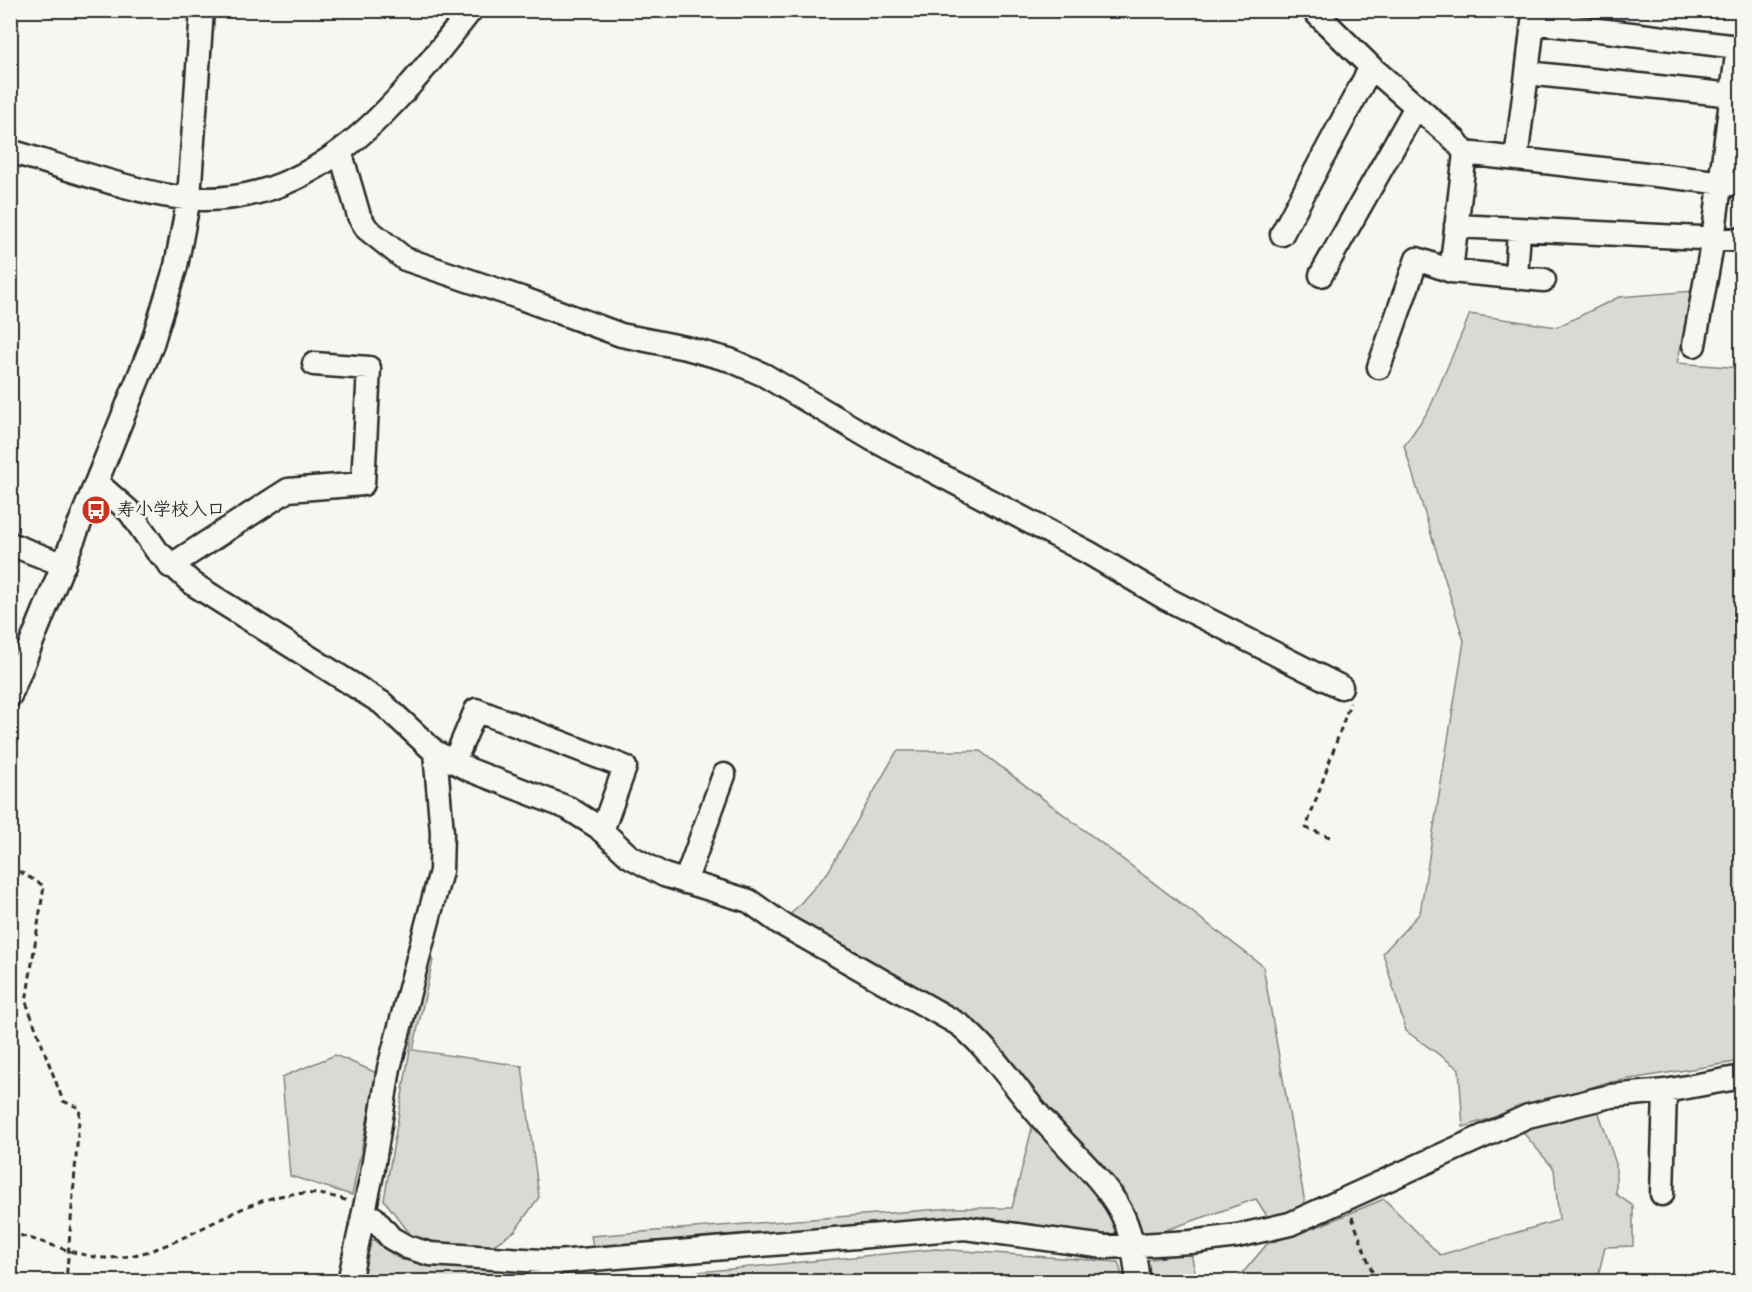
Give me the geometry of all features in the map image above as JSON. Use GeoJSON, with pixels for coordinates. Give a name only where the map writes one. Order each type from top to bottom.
{"type":"FeatureCollection","features":[{"type":"Feature","properties":{"kind":"street"},"geometry":{"type":"LineString","coordinates":[[10,696],[165,308],[177,266],[189,198],[202,10]]}},
{"type":"Feature","properties":{"kind":"street"},"geometry":{"type":"LineString","coordinates":[[10,151],[143,190],[189,198],[210,199],[250,194],[305,174],[340,154],[382,116],[471,10]]}},
{"type":"Feature","properties":{"kind":"street"},"geometry":{"type":"LineString","coordinates":[[1313,10],[1371,67],[1456,141],[1465,153],[1451,271]]}},
{"type":"Feature","properties":{"kind":"street"},"geometry":{"type":"LineString","coordinates":[[1516,159],[1533,22],[1737,47],[1737,95],[1731,184],[1713,239],[1694,345]]}},
{"type":"Feature","properties":{"kind":"street"},"geometry":{"type":"LineString","coordinates":[[1282,234],[1371,67]]}},
{"type":"Feature","properties":{"kind":"street"},"geometry":{"type":"LineString","coordinates":[[1527,73],[1737,95]]}},
{"type":"Feature","properties":{"kind":"street"},"geometry":{"type":"LineString","coordinates":[[1321,275],[1416,106]]}},
{"type":"Feature","properties":{"kind":"street"},"geometry":{"type":"LineString","coordinates":[[1465,153],[1731,184]]}},
{"type":"Feature","properties":{"kind":"street"},"geometry":{"type":"LineString","coordinates":[[340,154],[359,216],[367,229],[405,259],[521,297],[621,336],[708,354],[764,375],[872,438],[1079,548],[1167,599],[1341,687]]}},
{"type":"Feature","properties":{"kind":"street"},"geometry":{"type":"LineString","coordinates":[[1456,226],[1742,240]]}},
{"type":"Feature","properties":{"kind":"street"},"geometry":{"type":"LineString","coordinates":[[1516,277],[1519,230]]}},
{"type":"Feature","properties":{"kind":"street"},"geometry":{"type":"LineString","coordinates":[[1379,367],[1417,259],[1451,271],[1544,280]]}},
{"type":"Feature","properties":{"kind":"street"},"geometry":{"type":"LineString","coordinates":[[170,566],[288,490],[363,484],[369,368],[314,364]]}},
{"type":"Feature","properties":{"kind":"street"},"geometry":{"type":"LineString","coordinates":[[97,483],[130,513],[170,566],[193,584],[382,703],[444,757],[568,808],[602,831],[629,856],[664,875],[748,902],[780,923],[960,1025],[978,1040],[1033,1108],[1074,1152],[1120,1210],[1134,1248],[1138,1281]]}},
{"type":"Feature","properties":{"kind":"street"},"geometry":{"type":"LineString","coordinates":[[10,544],[64,565]]}},
{"type":"Feature","properties":{"kind":"street"},"geometry":{"type":"LineString","coordinates":[[349,1281],[389,1068],[441,871],[444,757],[476,711],[625,767],[602,831]]}},
{"type":"Feature","properties":{"kind":"street"},"geometry":{"type":"LineString","coordinates":[[685,882],[724,775]]}},
{"type":"Feature","properties":{"kind":"street"},"geometry":{"type":"LineString","coordinates":[[364,1210],[392,1238],[407,1247],[430,1254],[557,1262],[964,1228],[1105,1247],[1134,1248],[1237,1236],[1290,1224],[1527,1116],[1571,1103],[1611,1096],[1665,1091],[1742,1077]]}},
{"type":"Feature","properties":{"kind":"street"},"geometry":{"type":"LineString","coordinates":[[1662,1194],[1665,1091]]}},
{"type":"Feature","properties":{"kind":"street"},"geometry":{"type":"LineString","coordinates":[[537,1281],[557,1262]]}},
{"type":"Feature","properties":{"kind":"path"},"geometry":{"type":"LineString","coordinates":[[1330,837],[1306,828],[1354,691],[1341,687]]}},
{"type":"Feature","properties":{"kind":"path"},"geometry":{"type":"LineString","coordinates":[[10,866],[44,886],[26,1002],[63,1101],[80,1108],[66,1281]]}},
{"type":"Feature","properties":{"kind":"path"},"geometry":{"type":"LineString","coordinates":[[10,1233],[106,1258],[159,1248],[183,1239],[206,1224],[290,1193],[325,1192],[364,1210]]}},
{"type":"Feature","properties":{"kind":"path"},"geometry":{"type":"LineString","coordinates":[[1350,1211],[1376,1281]]}},
{"type":"Feature","properties":{"kind":"shaded area"},"geometry":{"type":"Polygon","coordinates":[[[1694,291],[1677,363],[1741,368],[1741,1061],[1605,1083],[1463,1127],[1459,1069],[1406,1031],[1383,953],[1420,913],[1464,641],[1404,446],[1429,410],[1470,314],[1557,327],[1619,297],[1694,291]]]}},
{"type":"Feature","properties":{"kind":"shaded area"},"geometry":{"type":"Polygon","coordinates":[[[897,751],[980,751],[1263,966],[1306,1209],[1271,1222],[1256,1199],[1143,1238],[1123,1189],[977,1028],[790,915],[828,872],[897,751]]]}},
{"type":"Feature","properties":{"kind":"shaded area"},"geometry":{"type":"Polygon","coordinates":[[[426,957],[433,960],[413,1050],[522,1066],[539,1197],[515,1231],[489,1248],[414,1239],[384,1200],[426,957]]]}},
{"type":"Feature","properties":{"kind":"shaded area"},"geometry":{"type":"Polygon","coordinates":[[[335,1055],[377,1073],[352,1195],[290,1176],[282,1077],[335,1055]]]}},
{"type":"Feature","properties":{"kind":"shaded area"},"geometry":{"type":"Polygon","coordinates":[[[1598,1110],[1616,1164],[1616,1194],[1633,1206],[1633,1246],[1605,1247],[1597,1281],[1230,1282],[1236,1281],[1267,1244],[1319,1226],[1384,1199],[1440,1255],[1559,1220],[1554,1169],[1521,1130],[1598,1110]]]}},
{"type":"Feature","properties":{"kind":"shaded area"},"geometry":{"type":"Polygon","coordinates":[[[1033,1124],[1101,1198],[1116,1223],[1115,1236],[1010,1225],[594,1251],[591,1236],[954,1208],[1012,1208],[1033,1124]]]}},
{"type":"Feature","properties":{"kind":"shaded area"},"geometry":{"type":"Polygon","coordinates":[[[372,1239],[401,1260],[531,1269],[522,1281],[359,1282],[372,1239]]]}},
{"type":"Feature","properties":{"kind":"shaded area"},"geometry":{"type":"Polygon","coordinates":[[[936,1249],[1118,1262],[1124,1281],[606,1281],[936,1249]]]}},
{"type":"Feature","properties":{"kind":"shaded area"},"geometry":{"type":"Polygon","coordinates":[[[1191,1253],[1197,1281],[1149,1281],[1145,1260],[1191,1253]]]}},
{"type":"Feature","properties":{"kind":"place","name":"寿小学校入口"},"geometry":{"type":"Point","coordinates":[96,510]}}]}
